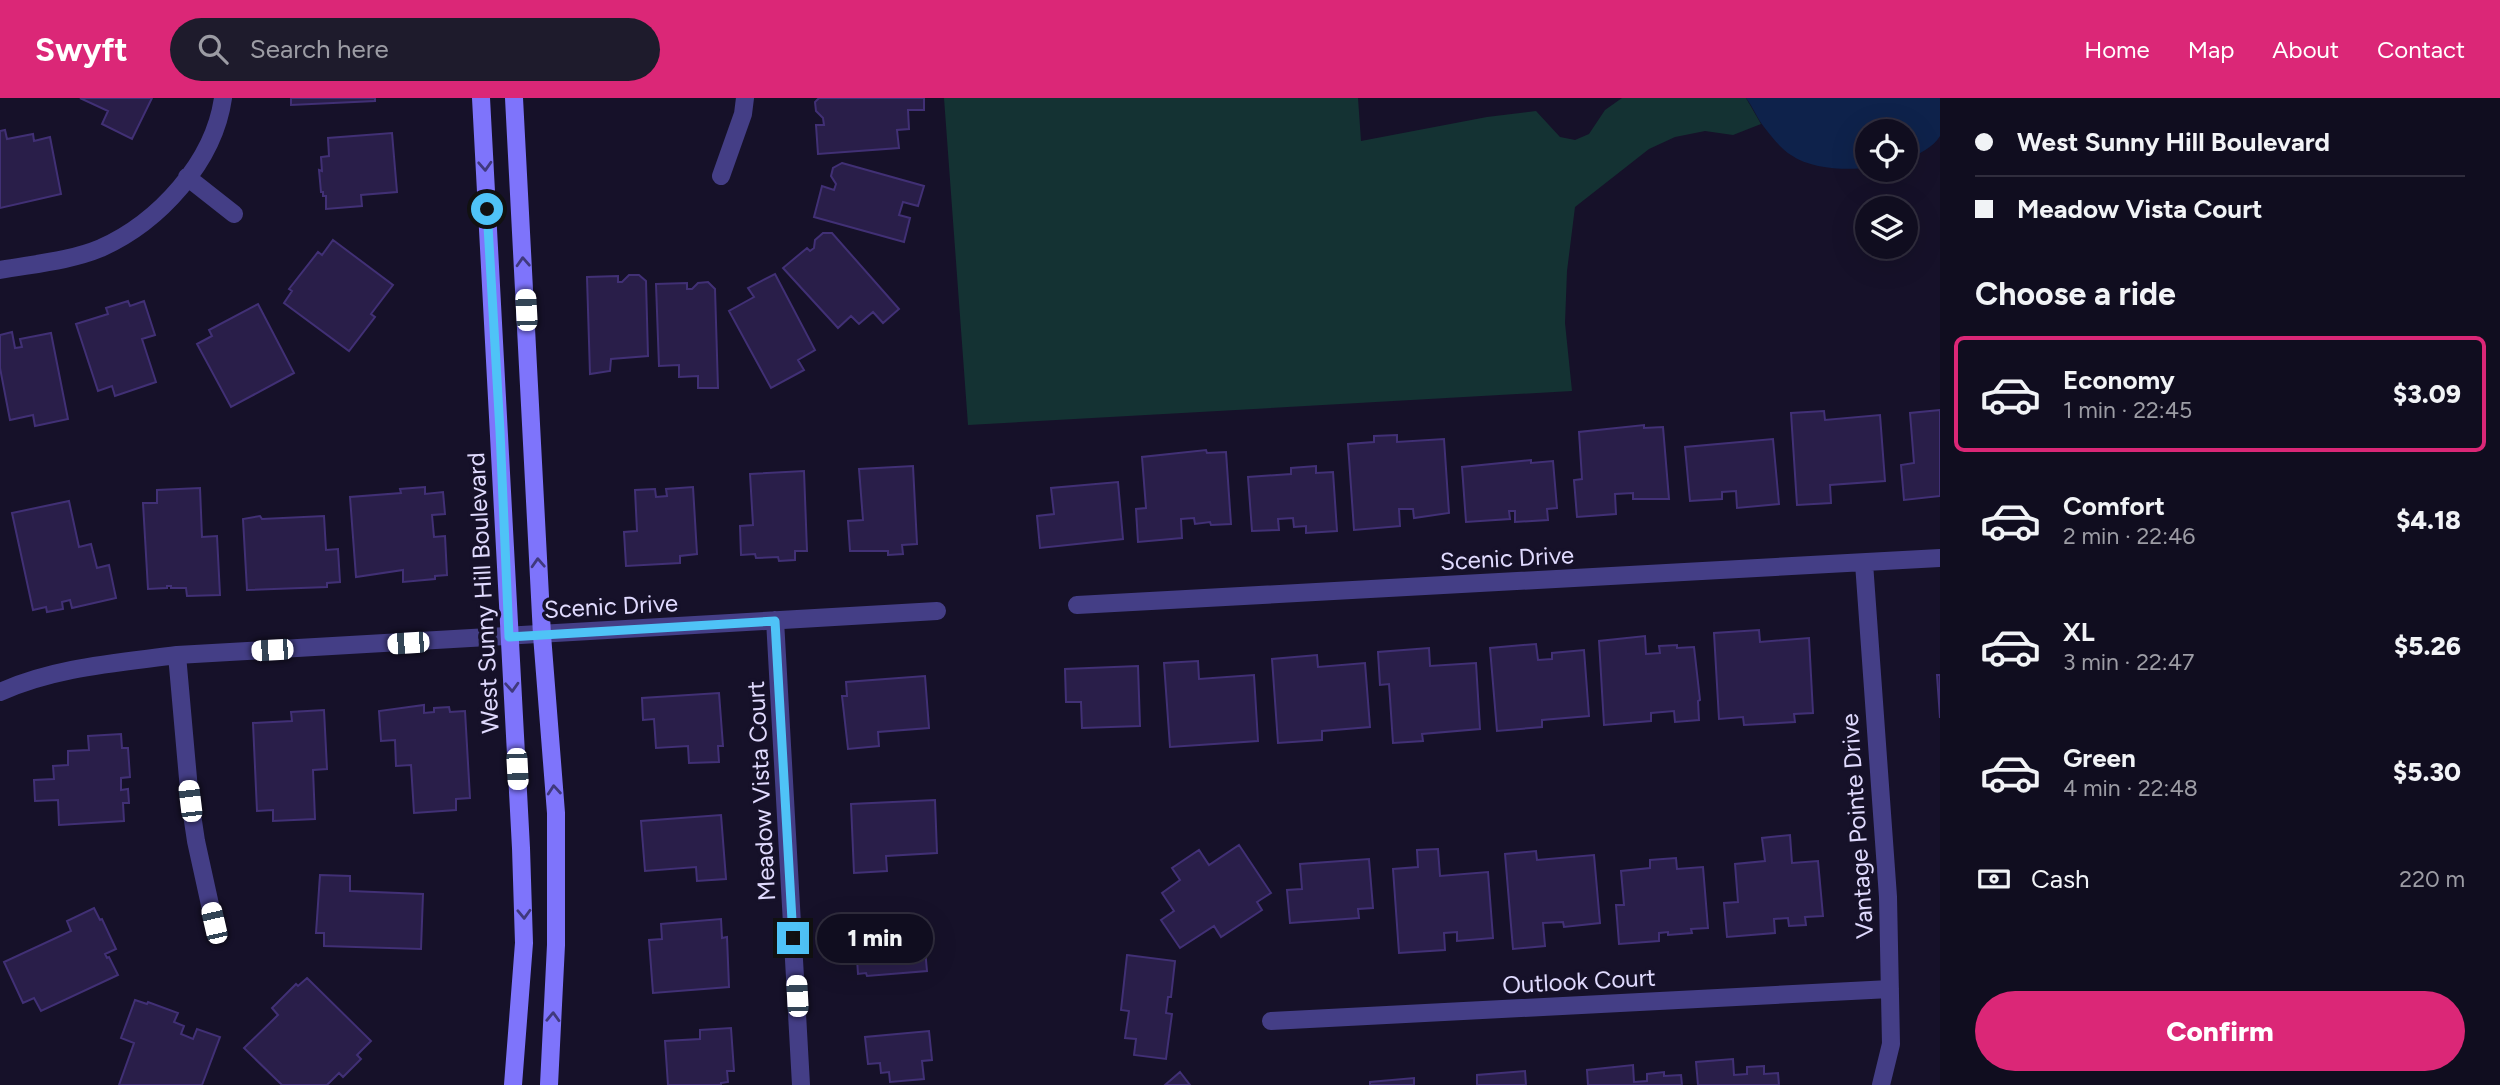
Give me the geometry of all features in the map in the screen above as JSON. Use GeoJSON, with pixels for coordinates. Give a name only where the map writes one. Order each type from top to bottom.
{"type":"FeatureCollection","features":[{"type":"Feature","properties":{"kind":"street"},"geometry":{"type":"LineString","coordinates":[[0,270],[67,258],[99,248],[148,219],[187,177],[208,146],[221,115],[223,98]]}},
{"type":"Feature","properties":{"kind":"street","name":"West Sunny Hill Boulevard"},"geometry":{"type":"LineString","coordinates":[[481,98],[522,848],[524,943],[513,1085]]}},
{"type":"Feature","properties":{"kind":"street"},"geometry":{"type":"LineString","coordinates":[[514,98],[542,635],[556,813],[556,945],[549,1085]]}},
{"type":"Feature","properties":{"kind":"street"},"geometry":{"type":"LineString","coordinates":[[721,176],[743,114],[745,98]]}},
{"type":"Feature","properties":{"kind":"street"},"geometry":{"type":"LineString","coordinates":[[187,177],[234,214]]}},
{"type":"Feature","properties":{"kind":"street","name":"Scenic Drive"},"geometry":{"type":"LineString","coordinates":[[1077,605],[1940,558]]}},
{"type":"Feature","properties":{"kind":"street","name":"Vantage Pointe Drive"},"geometry":{"type":"LineString","coordinates":[[1864,563],[1888,897],[1891,1044],[1881,1085]]}},
{"type":"Feature","properties":{"kind":"street","name":"Scenic Drive"},"geometry":{"type":"LineString","coordinates":[[0,692],[50,675],[91,666],[177,655],[937,611]]}},
{"type":"Feature","properties":{"kind":"street","name":"Meadow Vista Court"},"geometry":{"type":"LineString","coordinates":[[775,621],[802,1085]]}},
{"type":"Feature","properties":{"kind":"street"},"geometry":{"type":"LineString","coordinates":[[177,655],[190,801],[214,923]]}},
{"type":"Feature","properties":{"kind":"street","name":"Outlook Court"},"geometry":{"type":"LineString","coordinates":[[1271,1021],[1890,989]]}},
{"type":"Feature","properties":{"kind":"green space"},"geometry":{"type":"Polygon","coordinates":[[[944,98],[1358,98],[1361,141],[1487,117],[1536,111],[1560,137],[1575,140],[1589,134],[1605,110],[1622,98],[1746,98],[1761,124],[1733,135],[1705,131],[1675,137],[1649,149],[1575,207],[1567,271],[1565,323],[1572,391],[968,425],[944,98]]]}},
{"type":"Feature","properties":{"kind":"water"},"geometry":{"type":"Polygon","coordinates":[[[1746,98],[1940,98],[1940,136],[1918,154],[1918,119],[1855,119],[1855,168],[1818,166],[1799,160],[1783,149],[1764,127],[1746,98]]]}},
{"type":"Feature","properties":{"kind":"building"},"geometry":{"type":"Polygon","coordinates":[[[80,98],[152,98],[132,139],[102,124],[108,111],[80,98]]]}},
{"type":"Feature","properties":{"kind":"building"},"geometry":{"type":"Polygon","coordinates":[[[291,98],[375,98],[375,101],[291,105],[291,98]]]}},
{"type":"Feature","properties":{"kind":"building"},"geometry":{"type":"Polygon","coordinates":[[[819,98],[924,98],[924,110],[908,110],[909,129],[897,130],[899,148],[818,154],[816,125],[824,125],[823,118],[816,111],[815,102],[819,98]]]}},
{"type":"Feature","properties":{"kind":"building"},"geometry":{"type":"Polygon","coordinates":[[[5,130],[7,139],[33,134],[34,141],[50,137],[61,194],[0,208],[0,131],[5,130]]]}},
{"type":"Feature","properties":{"kind":"building"},"geometry":{"type":"Polygon","coordinates":[[[392,133],[397,192],[361,195],[362,206],[326,209],[326,196],[321,192],[319,170],[322,171],[321,157],[329,156],[328,138],[392,133]]]}},
{"type":"Feature","properties":{"kind":"building"},"geometry":{"type":"Polygon","coordinates":[[[842,163],[924,186],[918,206],[903,202],[899,215],[910,218],[904,242],[814,217],[822,186],[834,190],[836,184],[831,176],[833,168],[842,163]]]}},
{"type":"Feature","properties":{"kind":"building"},"geometry":{"type":"Polygon","coordinates":[[[823,233],[832,233],[899,309],[883,323],[873,312],[859,324],[851,316],[838,328],[783,268],[807,248],[810,251],[814,248],[815,240],[823,233]]]}},
{"type":"Feature","properties":{"kind":"building"},"geometry":{"type":"Polygon","coordinates":[[[333,240],[393,285],[371,314],[375,317],[349,351],[284,303],[292,291],[289,289],[318,252],[322,255],[333,240]]]}},
{"type":"Feature","properties":{"kind":"building"},"geometry":{"type":"Polygon","coordinates":[[[775,274],[815,350],[798,360],[804,370],[771,388],[729,311],[754,297],[748,288],[775,274]]]}},
{"type":"Feature","properties":{"kind":"building"},"geometry":{"type":"Polygon","coordinates":[[[629,275],[639,275],[646,281],[648,356],[611,359],[610,371],[590,374],[587,277],[618,276],[618,282],[622,282],[629,275]]]}},
{"type":"Feature","properties":{"kind":"building"},"geometry":{"type":"Polygon","coordinates":[[[708,282],[715,289],[718,388],[698,388],[698,376],[679,377],[679,365],[659,366],[656,284],[687,283],[687,289],[692,289],[698,283],[708,282]]]}},
{"type":"Feature","properties":{"kind":"building"},"geometry":{"type":"Polygon","coordinates":[[[128,301],[130,306],[144,301],[155,335],[142,339],[156,382],[115,396],[112,386],[98,391],[76,324],[108,314],[106,308],[128,301]]]}},
{"type":"Feature","properties":{"kind":"building"},"geometry":{"type":"Polygon","coordinates":[[[258,304],[294,373],[231,407],[197,344],[212,336],[209,330],[258,304]]]}},
{"type":"Feature","properties":{"kind":"building"},"geometry":{"type":"Polygon","coordinates":[[[12,332],[15,348],[22,347],[20,339],[51,333],[68,419],[35,426],[33,415],[10,420],[0,368],[0,335],[12,332]]]}},
{"type":"Feature","properties":{"kind":"building"},"geometry":{"type":"Polygon","coordinates":[[[1940,410],[1940,496],[1904,500],[1901,465],[1914,463],[1910,413],[1940,410]]]}},
{"type":"Feature","properties":{"kind":"building"},"geometry":{"type":"Polygon","coordinates":[[[1824,411],[1825,420],[1880,415],[1885,481],[1830,485],[1831,503],[1797,505],[1791,413],[1824,411]]]}},
{"type":"Feature","properties":{"kind":"building"},"geometry":{"type":"Polygon","coordinates":[[[1644,425],[1644,428],[1663,427],[1669,499],[1633,499],[1633,493],[1615,494],[1616,514],[1577,517],[1574,480],[1582,479],[1579,432],[1644,425]]]}},
{"type":"Feature","properties":{"kind":"building"},"geometry":{"type":"Polygon","coordinates":[[[1397,435],[1397,442],[1444,439],[1449,513],[1414,518],[1413,509],[1399,509],[1400,526],[1354,530],[1348,444],[1374,442],[1374,436],[1397,435]]]}},
{"type":"Feature","properties":{"kind":"building"},"geometry":{"type":"Polygon","coordinates":[[[1773,439],[1779,504],[1737,508],[1736,491],[1722,492],[1722,499],[1690,501],[1685,447],[1773,439]]]}},
{"type":"Feature","properties":{"kind":"building"},"geometry":{"type":"Polygon","coordinates":[[[1206,450],[1207,453],[1226,452],[1231,524],[1195,524],[1194,518],[1181,519],[1182,538],[1138,542],[1136,509],[1146,508],[1142,457],[1206,450]]]}},
{"type":"Feature","properties":{"kind":"building"},"geometry":{"type":"Polygon","coordinates":[[[1531,460],[1531,463],[1553,461],[1557,508],[1547,509],[1548,520],[1515,522],[1515,511],[1509,511],[1510,519],[1466,522],[1462,467],[1531,460]]]}},
{"type":"Feature","properties":{"kind":"building"},"geometry":{"type":"Polygon","coordinates":[[[913,466],[917,544],[902,545],[903,554],[888,555],[888,551],[850,551],[848,521],[863,520],[859,469],[913,466]]]}},
{"type":"Feature","properties":{"kind":"building"},"geometry":{"type":"Polygon","coordinates":[[[1316,466],[1316,473],[1333,472],[1337,531],[1306,533],[1306,526],[1294,527],[1293,518],[1278,519],[1279,530],[1252,531],[1248,477],[1291,474],[1291,468],[1316,466]]]}},
{"type":"Feature","properties":{"kind":"building"},"geometry":{"type":"Polygon","coordinates":[[[804,471],[807,551],[795,551],[795,560],[779,561],[778,557],[756,558],[755,554],[741,555],[740,526],[753,525],[750,474],[804,471]]]}},
{"type":"Feature","properties":{"kind":"building"},"geometry":{"type":"Polygon","coordinates":[[[1118,482],[1123,539],[1040,548],[1037,516],[1054,514],[1051,488],[1118,482]]]}},
{"type":"Feature","properties":{"kind":"building"},"geometry":{"type":"Polygon","coordinates":[[[425,487],[425,494],[443,492],[445,514],[432,515],[434,537],[445,536],[447,575],[403,582],[403,570],[356,577],[350,497],[401,493],[400,489],[425,487]]]}},
{"type":"Feature","properties":{"kind":"building"},"geometry":{"type":"Polygon","coordinates":[[[693,487],[697,554],[680,556],[680,563],[626,566],[624,532],[637,531],[635,490],[655,489],[656,497],[667,496],[666,489],[693,487]]]}},
{"type":"Feature","properties":{"kind":"building"},"geometry":{"type":"Polygon","coordinates":[[[200,488],[202,537],[217,536],[220,595],[187,596],[186,588],[171,586],[148,589],[143,503],[157,503],[157,490],[200,488]]]}},
{"type":"Feature","properties":{"kind":"building"},"geometry":{"type":"Polygon","coordinates":[[[69,501],[79,547],[91,544],[97,568],[109,565],[116,598],[72,608],[70,600],[62,602],[63,609],[47,612],[46,607],[33,610],[12,513],[69,501]]]}},
{"type":"Feature","properties":{"kind":"building"},"geometry":{"type":"Polygon","coordinates":[[[260,516],[262,519],[324,516],[326,550],[338,549],[340,582],[327,583],[327,587],[247,590],[243,519],[260,516]]]}},
{"type":"Feature","properties":{"kind":"building"},"geometry":{"type":"Polygon","coordinates":[[[1759,630],[1760,642],[1809,638],[1813,713],[1794,714],[1795,722],[1744,725],[1743,717],[1719,719],[1714,633],[1759,630]]]}},
{"type":"Feature","properties":{"kind":"building"},"geometry":{"type":"Polygon","coordinates":[[[1645,636],[1646,654],[1660,653],[1659,646],[1694,647],[1700,700],[1699,720],[1675,722],[1674,711],[1651,713],[1651,721],[1604,725],[1599,641],[1645,636]]]}},
{"type":"Feature","properties":{"kind":"building"},"geometry":{"type":"Polygon","coordinates":[[[1536,644],[1538,660],[1552,659],[1552,653],[1584,650],[1589,716],[1542,720],[1542,727],[1497,731],[1490,648],[1536,644]]]}},
{"type":"Feature","properties":{"kind":"building"},"geometry":{"type":"Polygon","coordinates":[[[1429,648],[1430,666],[1476,663],[1480,729],[1422,734],[1423,741],[1393,743],[1389,684],[1380,685],[1378,652],[1429,648]]]}},
{"type":"Feature","properties":{"kind":"building"},"geometry":{"type":"Polygon","coordinates":[[[1317,655],[1318,667],[1365,663],[1370,727],[1322,731],[1322,740],[1278,743],[1272,659],[1317,655]]]}},
{"type":"Feature","properties":{"kind":"building"},"geometry":{"type":"Polygon","coordinates":[[[1198,661],[1199,679],[1254,675],[1258,741],[1170,747],[1164,663],[1198,661]]]}},
{"type":"Feature","properties":{"kind":"building"},"geometry":{"type":"Polygon","coordinates":[[[1138,666],[1140,726],[1082,728],[1081,702],[1066,702],[1065,669],[1138,666]]]}},
{"type":"Feature","properties":{"kind":"building"},"geometry":{"type":"Polygon","coordinates":[[[1937,675],[1940,675],[1940,718],[1937,675]]]}},
{"type":"Feature","properties":{"kind":"building"},"geometry":{"type":"Polygon","coordinates":[[[925,676],[929,728],[878,732],[879,746],[848,749],[842,696],[847,696],[846,682],[925,676]]]}},
{"type":"Feature","properties":{"kind":"building"},"geometry":{"type":"Polygon","coordinates":[[[719,693],[723,746],[718,746],[719,762],[689,763],[688,746],[656,748],[654,719],[643,720],[642,698],[719,693]]]}},
{"type":"Feature","properties":{"kind":"building"},"geometry":{"type":"Polygon","coordinates":[[[424,705],[424,713],[434,712],[434,708],[449,707],[450,712],[465,711],[470,798],[456,799],[456,810],[414,813],[411,765],[396,766],[395,740],[381,741],[379,711],[424,705]]]}},
{"type":"Feature","properties":{"kind":"building"},"geometry":{"type":"Polygon","coordinates":[[[324,710],[327,769],[313,770],[315,819],[273,821],[273,810],[257,811],[253,723],[292,721],[291,712],[324,710]]]}},
{"type":"Feature","properties":{"kind":"building"},"geometry":{"type":"Polygon","coordinates":[[[121,734],[122,748],[128,748],[130,777],[121,778],[121,790],[128,789],[129,803],[123,803],[124,821],[59,825],[58,800],[35,801],[34,780],[54,779],[53,766],[68,765],[68,751],[89,750],[88,736],[121,734]]]}},
{"type":"Feature","properties":{"kind":"building"},"geometry":{"type":"Polygon","coordinates":[[[935,800],[937,853],[886,856],[887,871],[854,873],[851,804],[935,800]]]}},
{"type":"Feature","properties":{"kind":"building"},"geometry":{"type":"Polygon","coordinates":[[[721,815],[726,879],[697,881],[696,867],[645,871],[641,821],[721,815]]]}},
{"type":"Feature","properties":{"kind":"building"},"geometry":{"type":"Polygon","coordinates":[[[1790,835],[1792,863],[1818,861],[1823,916],[1805,917],[1806,925],[1789,926],[1788,918],[1774,919],[1775,933],[1727,937],[1724,903],[1738,902],[1735,864],[1765,861],[1762,838],[1790,835]]]}},
{"type":"Feature","properties":{"kind":"building"},"geometry":{"type":"Polygon","coordinates":[[[1239,845],[1271,893],[1257,902],[1262,910],[1221,937],[1214,926],[1180,948],[1161,920],[1174,911],[1162,893],[1180,880],[1172,868],[1199,850],[1209,865],[1239,845]]]}},
{"type":"Feature","properties":{"kind":"building"},"geometry":{"type":"Polygon","coordinates":[[[1438,849],[1440,876],[1488,872],[1493,938],[1457,941],[1457,932],[1444,933],[1445,950],[1399,953],[1393,869],[1418,867],[1417,850],[1438,849]]]}},
{"type":"Feature","properties":{"kind":"building"},"geometry":{"type":"Polygon","coordinates":[[[1536,851],[1537,860],[1594,855],[1600,923],[1564,927],[1563,922],[1543,923],[1545,946],[1513,949],[1505,854],[1536,851]]]}},
{"type":"Feature","properties":{"kind":"building"},"geometry":{"type":"Polygon","coordinates":[[[1676,858],[1677,869],[1703,867],[1708,928],[1691,929],[1692,933],[1659,933],[1659,941],[1619,944],[1616,905],[1624,905],[1621,871],[1650,868],[1650,860],[1676,858]]]}},
{"type":"Feature","properties":{"kind":"building"},"geometry":{"type":"Polygon","coordinates":[[[1369,859],[1373,908],[1358,909],[1359,918],[1290,923],[1287,890],[1302,889],[1300,864],[1369,859]]]}},
{"type":"Feature","properties":{"kind":"building"},"geometry":{"type":"Polygon","coordinates":[[[320,875],[350,876],[350,891],[423,894],[421,949],[324,946],[324,933],[316,933],[320,875]]]}},
{"type":"Feature","properties":{"kind":"building"},"geometry":{"type":"Polygon","coordinates":[[[94,908],[116,949],[105,954],[118,975],[41,1011],[34,998],[23,1003],[4,962],[71,931],[67,921],[94,908]]]}},
{"type":"Feature","properties":{"kind":"building"},"geometry":{"type":"Polygon","coordinates":[[[914,917],[915,939],[924,938],[927,971],[867,976],[866,973],[858,974],[856,943],[870,942],[868,921],[914,917]]]}},
{"type":"Feature","properties":{"kind":"building"},"geometry":{"type":"Polygon","coordinates":[[[721,919],[722,938],[727,937],[729,987],[653,993],[649,940],[662,939],[661,924],[721,919]]]}},
{"type":"Feature","properties":{"kind":"building"},"geometry":{"type":"Polygon","coordinates":[[[1127,955],[1175,961],[1171,997],[1168,997],[1166,1013],[1172,1014],[1166,1059],[1134,1055],[1136,1039],[1125,1038],[1129,1011],[1121,1010],[1127,955]]]}},
{"type":"Feature","properties":{"kind":"building"},"geometry":{"type":"Polygon","coordinates":[[[307,978],[371,1041],[357,1055],[361,1059],[343,1077],[339,1073],[327,1085],[282,1085],[244,1048],[278,1015],[272,1008],[296,984],[298,986],[307,978]]]}},
{"type":"Feature","properties":{"kind":"building"},"geometry":{"type":"Polygon","coordinates":[[[135,1000],[178,1013],[174,1022],[184,1026],[181,1034],[193,1039],[197,1029],[220,1037],[202,1085],[119,1085],[134,1043],[121,1038],[135,1000]]]}},
{"type":"Feature","properties":{"kind":"building"},"geometry":{"type":"Polygon","coordinates":[[[731,1028],[734,1071],[727,1071],[728,1082],[721,1085],[668,1085],[665,1041],[700,1039],[700,1030],[731,1028]]]}},
{"type":"Feature","properties":{"kind":"building"},"geometry":{"type":"Polygon","coordinates":[[[929,1031],[932,1060],[922,1061],[924,1079],[890,1082],[889,1072],[881,1073],[880,1063],[868,1064],[865,1037],[929,1031]]]}},
{"type":"Feature","properties":{"kind":"building"},"geometry":{"type":"Polygon","coordinates":[[[1733,1059],[1734,1075],[1747,1074],[1747,1067],[1764,1066],[1764,1074],[1778,1073],[1779,1085],[1698,1085],[1696,1062],[1733,1059]]]}},
{"type":"Feature","properties":{"kind":"building"},"geometry":{"type":"Polygon","coordinates":[[[1633,1065],[1634,1082],[1647,1081],[1647,1074],[1664,1072],[1664,1076],[1681,1075],[1682,1085],[1588,1085],[1587,1070],[1633,1065]]]}},
{"type":"Feature","properties":{"kind":"building"},"geometry":{"type":"Polygon","coordinates":[[[1525,1071],[1526,1085],[1477,1085],[1477,1075],[1525,1071]]]}},
{"type":"Feature","properties":{"kind":"building"},"geometry":{"type":"Polygon","coordinates":[[[1180,1072],[1190,1085],[1165,1085],[1180,1072]]]}},
{"type":"Feature","properties":{"kind":"building"},"geometry":{"type":"Polygon","coordinates":[[[1414,1078],[1414,1085],[1370,1085],[1370,1082],[1414,1078]]]}},
{"type":"Feature","properties":{"kind":"route"},"geometry":{"type":"LineString","coordinates":[[487,209],[509,637],[775,621],[793,938]]}}]}
